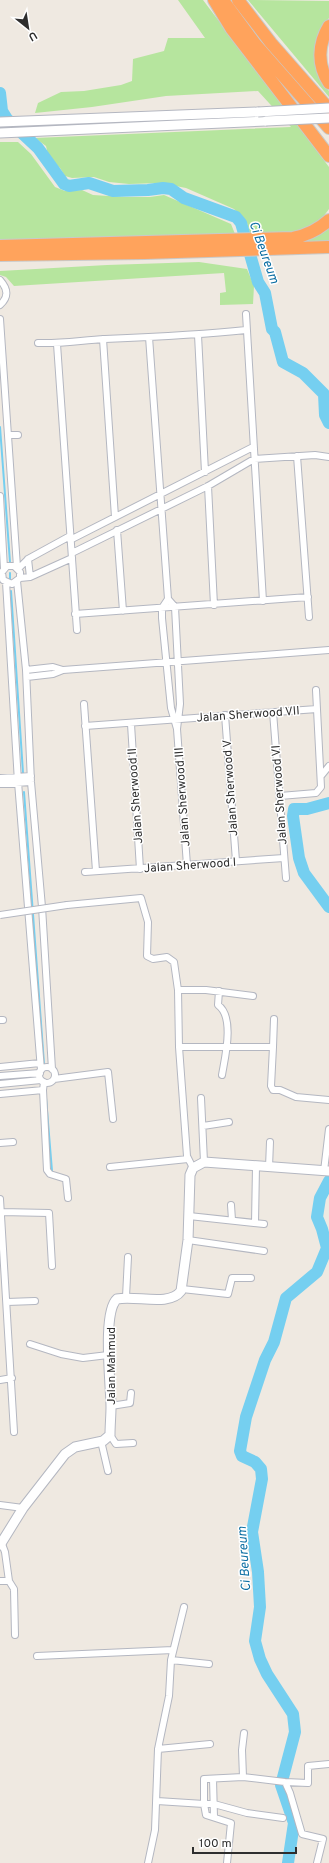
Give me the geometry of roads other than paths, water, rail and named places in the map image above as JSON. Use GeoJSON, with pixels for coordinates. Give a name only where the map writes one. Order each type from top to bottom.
{"type":"FeatureCollection","features":[{"type":"Feature","properties":{"kind":"highway"},"geometry":{"type":"LineString","coordinates":[[214,0],[231,28],[329,156]]}},
{"type":"Feature","properties":{"kind":"highway"},"geometry":{"type":"LineString","coordinates":[[222,0],[261,51],[329,128]]}},
{"type":"Feature","properties":{"kind":"highway"},"geometry":{"type":"LineString","coordinates":[[238,0],[271,43],[329,109]]}},
{"type":"Feature","properties":{"kind":"highway"},"geometry":{"type":"LineString","coordinates":[[329,26],[324,34],[320,50],[321,65],[329,83]]}},
{"type":"Feature","properties":{"kind":"highway"},"geometry":{"type":"LineString","coordinates":[[269,244],[306,236],[320,228],[329,220]]}},
{"type":"Feature","properties":{"kind":"highway"},"geometry":{"type":"LineString","coordinates":[[0,246],[101,242],[231,245]]}},
{"type":"Feature","properties":{"kind":"highway"},"geometry":{"type":"LineString","coordinates":[[0,255],[86,255],[231,245],[269,244],[329,247]]}},
{"type":"Feature","properties":{"kind":"main road"},"geometry":{"type":"LineString","coordinates":[[0,122],[329,109]]}},
{"type":"Feature","properties":{"kind":"main road"},"geometry":{"type":"LineString","coordinates":[[1,133],[329,118]]}},
{"type":"Feature","properties":{"kind":"main road"},"geometry":{"type":"LineString","coordinates":[[126,1297],[168,1299],[176,1296],[182,1289],[188,1240],[190,1175],[193,1168],[204,1162],[326,1171]]}},
{"type":"Feature","properties":{"kind":"main road","name":"Jalan Mahmud"},"geometry":{"type":"LineString","coordinates":[[110,1434],[111,1406],[108,1355],[112,1306],[117,1299],[126,1297]]}},
{"type":"Feature","properties":{"kind":"main road"},"geometry":{"type":"LineString","coordinates":[[1,1545],[23,1508],[65,1454],[75,1447],[106,1440],[110,1434]]}},
{"type":"Feature","properties":{"kind":"street"},"geometry":{"type":"LineString","coordinates":[[0,280],[6,286],[7,293],[5,301],[0,305]]}},
{"type":"Feature","properties":{"kind":"street"},"geometry":{"type":"LineString","coordinates":[[246,314],[263,601]]}},
{"type":"Feature","properties":{"kind":"street"},"geometry":{"type":"LineString","coordinates":[[0,319],[27,673],[31,779],[52,1069],[54,1079]]}},
{"type":"Feature","properties":{"kind":"street"},"geometry":{"type":"LineString","coordinates":[[38,343],[57,344],[103,339],[198,335],[246,330]]}},
{"type":"Feature","properties":{"kind":"street"},"geometry":{"type":"LineString","coordinates":[[198,335],[205,472]]}},
{"type":"Feature","properties":{"kind":"street"},"geometry":{"type":"LineString","coordinates":[[149,337],[168,600],[174,607],[178,660],[177,719]]}},
{"type":"Feature","properties":{"kind":"street"},"geometry":{"type":"LineString","coordinates":[[103,339],[115,517]]}},
{"type":"Feature","properties":{"kind":"street"},"geometry":{"type":"LineString","coordinates":[[57,344],[77,630]]}},
{"type":"Feature","properties":{"kind":"street"},"geometry":{"type":"LineString","coordinates":[[8,436],[18,435]]}},
{"type":"Feature","properties":{"kind":"street"},"geometry":{"type":"LineString","coordinates":[[18,568],[28,559],[160,495],[253,447]]}},
{"type":"Feature","properties":{"kind":"street"},"geometry":{"type":"LineString","coordinates":[[6,582],[12,584],[30,577],[117,530],[208,486],[254,459],[315,455],[329,457]]}},
{"type":"Feature","properties":{"kind":"street"},"geometry":{"type":"LineString","coordinates":[[297,456],[309,617]]}},
{"type":"Feature","properties":{"kind":"street"},"geometry":{"type":"LineString","coordinates":[[208,486],[214,605]]}},
{"type":"Feature","properties":{"kind":"street"},"geometry":{"type":"LineString","coordinates":[[0,496],[2,573],[6,582],[18,780],[29,898],[40,1071],[43,1090],[47,1170],[50,1174],[66,1179],[68,1198]]}},
{"type":"Feature","properties":{"kind":"street"},"geometry":{"type":"LineString","coordinates":[[117,530],[123,611]]}},
{"type":"Feature","properties":{"kind":"street"},"geometry":{"type":"LineString","coordinates":[[28,559],[30,577]]}},
{"type":"Feature","properties":{"kind":"street"},"geometry":{"type":"LineString","coordinates":[[2,573],[10,565],[18,568]]}},
{"type":"Feature","properties":{"kind":"street"},"geometry":{"type":"LineString","coordinates":[[75,614],[308,597]]}},
{"type":"Feature","properties":{"kind":"street"},"geometry":{"type":"LineString","coordinates":[[168,600],[162,608],[166,661],[177,719]]}},
{"type":"Feature","properties":{"kind":"street"},"geometry":{"type":"LineString","coordinates":[[27,673],[53,667],[63,670],[178,660],[329,650]]}},
{"type":"Feature","properties":{"kind":"street","name":"Jalan Sherwood VII"},"geometry":{"type":"LineString","coordinates":[[280,796],[316,793],[321,787],[316,690]]}},
{"type":"Feature","properties":{"kind":"street"},"geometry":{"type":"LineString","coordinates":[[84,704],[96,871]]}},
{"type":"Feature","properties":{"kind":"street","name":"Jalan Sherwood VII"},"geometry":{"type":"LineString","coordinates":[[177,719],[317,709]]}},
{"type":"Feature","properties":{"kind":"street","name":"Jalan Sherwood VI"},"geometry":{"type":"LineString","coordinates":[[273,712],[286,878]]}},
{"type":"Feature","properties":{"kind":"street","name":"Jalan Sherwood V"},"geometry":{"type":"LineString","coordinates":[[225,715],[236,861]]}},
{"type":"Feature","properties":{"kind":"street"},"geometry":{"type":"LineString","coordinates":[[85,726],[131,724],[177,719]]}},
{"type":"Feature","properties":{"kind":"street","name":"Jalan Sherwood III"},"geometry":{"type":"LineString","coordinates":[[177,719],[187,865]]}},
{"type":"Feature","properties":{"kind":"street","name":"Jalan Sherwood II"},"geometry":{"type":"LineString","coordinates":[[131,724],[140,868]]}},
{"type":"Feature","properties":{"kind":"street"},"geometry":{"type":"LineString","coordinates":[[321,776],[329,766]]}},
{"type":"Feature","properties":{"kind":"street"},"geometry":{"type":"LineString","coordinates":[[0,778],[18,780]]}},
{"type":"Feature","properties":{"kind":"street"},"geometry":{"type":"LineString","coordinates":[[0,784],[31,779]]}},
{"type":"Feature","properties":{"kind":"street","name":"Jalan Sherwood I"},"geometry":{"type":"LineString","coordinates":[[85,872],[284,858]]}},
{"type":"Feature","properties":{"kind":"street"},"geometry":{"type":"LineString","coordinates":[[29,898],[40,897]]}},
{"type":"Feature","properties":{"kind":"street"},"geometry":{"type":"LineString","coordinates":[[0,915],[67,905],[140,898],[148,922],[147,956],[152,959],[165,956],[171,958],[174,962],[178,990],[180,1048],[188,1159],[193,1168]]}},
{"type":"Feature","properties":{"kind":"street"},"geometry":{"type":"LineString","coordinates":[[178,990],[219,991],[253,996]]}},
{"type":"Feature","properties":{"kind":"street"},"geometry":{"type":"LineString","coordinates":[[219,991],[218,1005],[227,1016],[227,1048],[222,1075]]}},
{"type":"Feature","properties":{"kind":"street"},"geometry":{"type":"LineString","coordinates":[[274,1019],[271,1088],[273,1090],[280,1090],[296,1098],[329,1100]]}},
{"type":"Feature","properties":{"kind":"street"},"geometry":{"type":"LineString","coordinates":[[180,1048],[273,1047]]}},
{"type":"Feature","properties":{"kind":"street"},"geometry":{"type":"LineString","coordinates":[[0,1067],[40,1063]]}},
{"type":"Feature","properties":{"kind":"street"},"geometry":{"type":"LineString","coordinates":[[0,1076],[40,1071],[46,1068],[52,1069]]}},
{"type":"Feature","properties":{"kind":"street"},"geometry":{"type":"LineString","coordinates":[[0,1084],[42,1081],[49,1082],[54,1079],[108,1072],[113,1119]]}},
{"type":"Feature","properties":{"kind":"street"},"geometry":{"type":"LineString","coordinates":[[0,1094],[43,1090]]}},
{"type":"Feature","properties":{"kind":"street"},"geometry":{"type":"LineString","coordinates":[[201,1098],[204,1162]]}},
{"type":"Feature","properties":{"kind":"street"},"geometry":{"type":"LineString","coordinates":[[203,1126],[229,1122]]}},
{"type":"Feature","properties":{"kind":"street"},"geometry":{"type":"LineString","coordinates":[[326,1171],[329,1129]]}},
{"type":"Feature","properties":{"kind":"street"},"geometry":{"type":"LineString","coordinates":[[0,1143],[13,1142]]}},
{"type":"Feature","properties":{"kind":"street"},"geometry":{"type":"LineString","coordinates":[[269,1167],[270,1142]]}},
{"type":"Feature","properties":{"kind":"street"},"geometry":{"type":"LineString","coordinates":[[110,1167],[188,1159]]}},
{"type":"Feature","properties":{"kind":"street"},"geometry":{"type":"LineString","coordinates":[[255,1223],[256,1166]]}},
{"type":"Feature","properties":{"kind":"street"},"geometry":{"type":"LineString","coordinates":[[0,1199],[12,1378],[14,1432]]}},
{"type":"Feature","properties":{"kind":"street"},"geometry":{"type":"LineString","coordinates":[[231,1205],[232,1220]]}},
{"type":"Feature","properties":{"kind":"street"},"geometry":{"type":"LineString","coordinates":[[1,1212],[49,1212],[52,1266]]}},
{"type":"Feature","properties":{"kind":"street"},"geometry":{"type":"LineString","coordinates":[[189,1216],[264,1224]]}},
{"type":"Feature","properties":{"kind":"street"},"geometry":{"type":"LineString","coordinates":[[188,1240],[264,1251]]}},
{"type":"Feature","properties":{"kind":"street"},"geometry":{"type":"LineString","coordinates":[[126,1297],[128,1257]]}},
{"type":"Feature","properties":{"kind":"street"},"geometry":{"type":"LineString","coordinates":[[182,1289],[228,1294],[232,1278],[251,1278]]}},
{"type":"Feature","properties":{"kind":"street"},"geometry":{"type":"LineString","coordinates":[[7,1302],[35,1301]]}},
{"type":"Feature","properties":{"kind":"street"},"geometry":{"type":"LineString","coordinates":[[30,1344],[61,1354],[83,1358],[108,1355]]}},
{"type":"Feature","properties":{"kind":"street"},"geometry":{"type":"LineString","coordinates":[[0,1380],[12,1378]]}},
{"type":"Feature","properties":{"kind":"street"},"geometry":{"type":"LineString","coordinates":[[111,1406],[130,1403],[131,1393]]}},
{"type":"Feature","properties":{"kind":"street"},"geometry":{"type":"LineString","coordinates":[[110,1434],[116,1444],[133,1443]]}},
{"type":"Feature","properties":{"kind":"street"},"geometry":{"type":"LineString","coordinates":[[101,1441],[108,1471]]}},
{"type":"Feature","properties":{"kind":"street"},"geometry":{"type":"LineString","coordinates":[[0,1505],[23,1508]]}},
{"type":"Feature","properties":{"kind":"street"},"geometry":{"type":"LineString","coordinates":[[1,1545],[5,1552],[9,1581],[14,1589],[15,1635]]}},
{"type":"Feature","properties":{"kind":"street"},"geometry":{"type":"LineString","coordinates":[[0,1581],[9,1581]]}},
{"type":"Feature","properties":{"kind":"street"},"geometry":{"type":"LineString","coordinates":[[148,1863],[154,1843],[157,1801],[158,1749],[169,1696],[171,1660],[184,1607]]}},
{"type":"Feature","properties":{"kind":"street"},"geometry":{"type":"LineString","coordinates":[[37,1656],[174,1650]]}},
{"type":"Feature","properties":{"kind":"street"},"geometry":{"type":"LineString","coordinates":[[171,1660],[209,1664]]}},
{"type":"Feature","properties":{"kind":"street"},"geometry":{"type":"LineString","coordinates":[[243,1777],[242,1750],[244,1733]]}},
{"type":"Feature","properties":{"kind":"street"},"geometry":{"type":"LineString","coordinates":[[158,1749],[210,1744]]}},
{"type":"Feature","properties":{"kind":"street"},"geometry":{"type":"LineString","coordinates":[[227,1863],[231,1823],[206,1815],[204,1804],[204,1779],[243,1777],[284,1782],[308,1783],[308,1766],[329,1764]]}},
{"type":"Feature","properties":{"kind":"street"},"geometry":{"type":"LineString","coordinates":[[213,1779],[214,1817]]}},
{"type":"Feature","properties":{"kind":"street"},"geometry":{"type":"LineString","coordinates":[[284,1782],[290,1793],[302,1834],[323,1839],[316,1863]]}},
{"type":"Feature","properties":{"kind":"street"},"geometry":{"type":"LineString","coordinates":[[157,1801],[214,1804],[247,1813],[283,1818]]}},
{"type":"Feature","properties":{"kind":"waterway","name":"Ci Beureum"},"geometry":{"type":"LineString","coordinates":[[0,93],[2,111],[7,119],[38,148],[64,184],[69,186],[89,183],[113,191],[163,188],[171,189],[184,198],[236,217],[241,223],[258,282],[265,293],[272,329],[275,332],[283,362],[303,373],[324,394],[325,415],[329,423]]}},
{"type":"Feature","properties":{"kind":"waterway"},"geometry":{"type":"LineString","coordinates":[[0,427],[10,562]]}},
{"type":"Feature","properties":{"kind":"waterway"},"geometry":{"type":"LineString","coordinates":[[10,573],[10,580]]}},
{"type":"Feature","properties":{"kind":"waterway"},"geometry":{"type":"LineString","coordinates":[[11,591],[23,773]]}},
{"type":"Feature","properties":{"kind":"waterway"},"geometry":{"type":"LineString","coordinates":[[24,792],[44,1064]]}},
{"type":"Feature","properties":{"kind":"waterway","name":"Ci Beureum"},"geometry":{"type":"LineString","coordinates":[[329,803],[307,809],[294,809],[293,816],[299,858],[304,873],[329,907]]}},
{"type":"Feature","properties":{"kind":"waterway"},"geometry":{"type":"LineString","coordinates":[[46,1098],[52,1171]]}},
{"type":"Feature","properties":{"kind":"waterway","name":"Ci Beureum"},"geometry":{"type":"LineString","coordinates":[[288,1863],[294,1823],[281,1785],[295,1732],[293,1714],[267,1674],[260,1659],[255,1641],[260,1607],[258,1572],[252,1532],[262,1479],[261,1469],[255,1462],[242,1456],[240,1451],[246,1417],[265,1360],[274,1342],[286,1298],[317,1272],[327,1248],[317,1217],[320,1198],[329,1181]]}}]}
